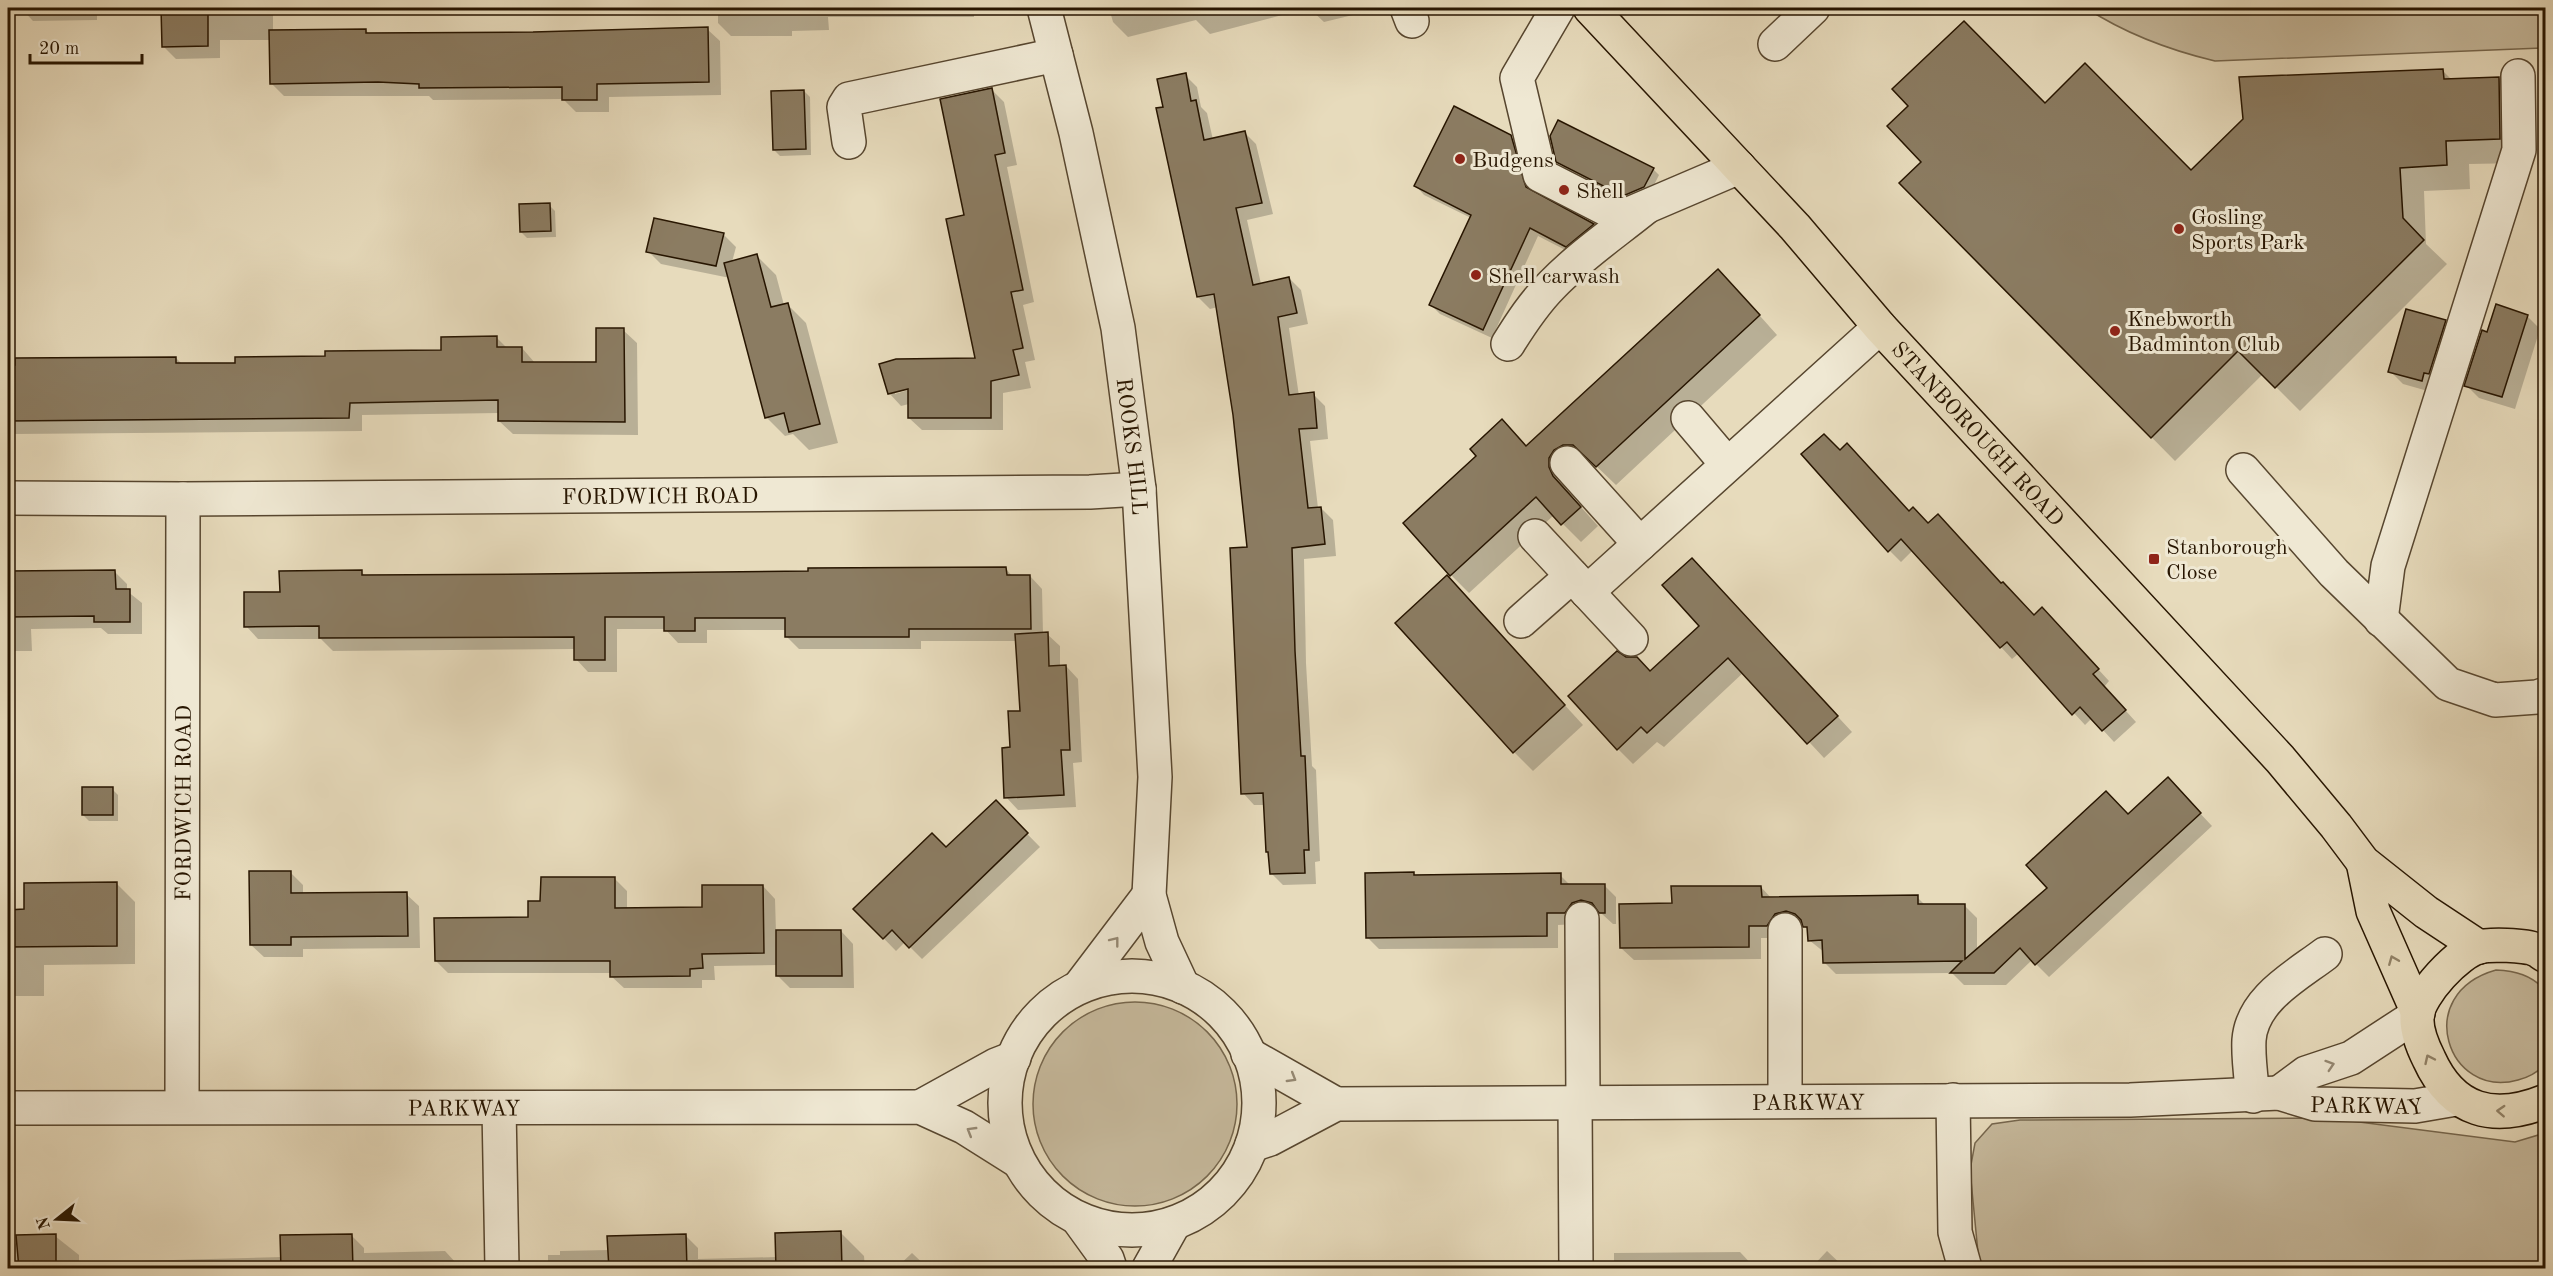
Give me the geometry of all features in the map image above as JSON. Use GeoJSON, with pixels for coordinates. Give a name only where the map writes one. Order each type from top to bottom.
{"type":"FeatureCollection","features":[{"type":"Feature","properties":{"kind":"main road","name":"STANBOROUGH ROAD"},"geometry":{"type":"LineString","coordinates":[[1590,8],[1795,227],[1880,327],[2280,759],[2336,825],[2363,862],[2426,912],[2479,947]]}},
{"type":"Feature","properties":{"kind":"main road","name":"STANBOROUGH ROAD"},"geometry":{"type":"LineString","coordinates":[[2363,862],[2373,911],[2418,1014],[2421,1043],[2437,1076],[2456,1099]]}},
{"type":"Feature","properties":{"kind":"main road"},"geometry":{"type":"LineString","coordinates":[[2418,1014],[2431,986],[2454,962],[2479,947],[2541,950]]}},
{"type":"Feature","properties":{"kind":"main road"},"geometry":{"type":"LineString","coordinates":[[2456,1099],[2474,1107],[2500,1112],[2520,1111],[2546,1101]]}},
{"type":"Feature","properties":{"kind":"street","name":"ROOKS HILL"},"geometry":{"type":"LineString","coordinates":[[1044,8],[1076,133],[1118,328],[1139,489],[1155,777],[1149,895],[1162,942],[1183,987]]}},
{"type":"Feature","properties":{"kind":"street"},"geometry":{"type":"LineString","coordinates":[[1558,8],[1517,78],[1540,175],[1622,217],[1739,167]]}},
{"type":"Feature","properties":{"kind":"street"},"geometry":{"type":"LineString","coordinates":[[1775,44],[1813,8]]}},
{"type":"Feature","properties":{"kind":"street"},"geometry":{"type":"LineString","coordinates":[[849,142],[844,107],[849,99],[1056,55]]}},
{"type":"Feature","properties":{"kind":"street"},"geometry":{"type":"LineString","coordinates":[[2381,620],[2388,566],[2519,150],[2518,76]]}},
{"type":"Feature","properties":{"kind":"street"},"geometry":{"type":"LineString","coordinates":[[1508,344],[1526,314],[1551,286],[1572,266],[1646,207]]}},
{"type":"Feature","properties":{"kind":"street"},"geometry":{"type":"LineString","coordinates":[[1521,621],[1640,544],[1880,327]]}},
{"type":"Feature","properties":{"kind":"street"},"geometry":{"type":"LineString","coordinates":[[1688,418],[1727,464]]}},
{"type":"Feature","properties":{"kind":"street"},"geometry":{"type":"LineString","coordinates":[[1567,463],[1640,544]]}},
{"type":"Feature","properties":{"kind":"street"},"geometry":{"type":"LineString","coordinates":[[2243,470],[2334,573],[2448,684],[2496,700],[2537,697],[2546,694]]}},
{"type":"Feature","properties":{"kind":"street","name":"FORDWICH ROAD"},"geometry":{"type":"LineString","coordinates":[[8,498],[183,499],[1078,492],[1139,489]]}},
{"type":"Feature","properties":{"kind":"street","name":"FORDWICH ROAD"},"geometry":{"type":"LineString","coordinates":[[182,1107],[183,499]]}},
{"type":"Feature","properties":{"kind":"street"},"geometry":{"type":"LineString","coordinates":[[1535,536],[1630,639]]}},
{"type":"Feature","properties":{"kind":"street"},"geometry":{"type":"LineString","coordinates":[[1080,986],[1121,976],[1146,978],[1183,987],[1203,996],[1234,1027],[1254,1065],[1260,1108],[1252,1145],[1236,1178],[1206,1207],[1172,1227],[1139,1230],[1108,1228],[1078,1219],[1051,1201],[1018,1161],[1011,1143],[1005,1107],[1009,1070],[1024,1035],[1048,1007],[1080,986],[1149,895]]}},
{"type":"Feature","properties":{"kind":"street"},"geometry":{"type":"LineString","coordinates":[[1576,1269],[1582,919]]}},
{"type":"Feature","properties":{"kind":"street"},"geometry":{"type":"LineString","coordinates":[[1785,930],[1785,1101]]}},
{"type":"Feature","properties":{"kind":"street"},"geometry":{"type":"LineString","coordinates":[[2266,1095],[2249,1038],[2258,1012],[2268,998],[2325,954]]}},
{"type":"Feature","properties":{"kind":"street","name":"PARKWAY"},"geometry":{"type":"LineString","coordinates":[[2266,1095],[2306,1073],[2351,1058],[2418,1014]]}},
{"type":"Feature","properties":{"kind":"street"},"geometry":{"type":"LineString","coordinates":[[1248,1054],[1336,1104]]}},
{"type":"Feature","properties":{"kind":"street","name":"PARKWAY"},"geometry":{"type":"LineString","coordinates":[[921,1107],[996,1065],[1014,1058]]}},
{"type":"Feature","properties":{"kind":"street","name":"PARKWAY"},"geometry":{"type":"LineString","coordinates":[[1252,1145],[1270,1139],[1336,1104],[2130,1100],[2266,1095],[2315,1104],[2415,1106],[2456,1099]]}},
{"type":"Feature","properties":{"kind":"street"},"geometry":{"type":"LineString","coordinates":[[1953,1100],[1955,1232],[1965,1269]]}},
{"type":"Feature","properties":{"kind":"street","name":"PARKWAY"},"geometry":{"type":"LineString","coordinates":[[8,1108],[921,1107],[964,1126],[1018,1161]]}},
{"type":"Feature","properties":{"kind":"street"},"geometry":{"type":"LineString","coordinates":[[499,1108],[502,1269]]}},
{"type":"Feature","properties":{"kind":"street"},"geometry":{"type":"LineString","coordinates":[[1078,1219],[1107,1258],[1110,1269]]}},
{"type":"Feature","properties":{"kind":"street"},"geometry":{"type":"LineString","coordinates":[[1149,1269],[1172,1227]]}},
{"type":"Feature","properties":{"kind":"shaded area"},"geometry":{"type":"Polygon","coordinates":[[[2086,8],[2545,8],[2545,48],[2215,61],[2148,40],[2086,8]]]}},
{"type":"Feature","properties":{"kind":"shaded area"},"geometry":{"type":"Polygon","coordinates":[[[2496,970],[2523,975],[2545,990],[2545,1063],[2533,1074],[2518,1080],[2493,1082],[2473,1075],[2458,1060],[2449,1042],[2447,1021],[2454,1000],[2470,982],[2496,970]]]}},
{"type":"Feature","properties":{"kind":"shaded area"},"geometry":{"type":"Polygon","coordinates":[[[1135,1002],[1155,1004],[1174,1010],[1191,1019],[1207,1032],[1220,1048],[1229,1065],[1235,1084],[1237,1104],[1235,1124],[1229,1143],[1220,1160],[1207,1176],[1191,1189],[1174,1198],[1155,1204],[1135,1206],[1115,1204],[1096,1198],[1079,1189],[1063,1176],[1050,1160],[1041,1143],[1035,1124],[1033,1104],[1035,1084],[1041,1065],[1050,1048],[1063,1032],[1079,1019],[1096,1010],[1115,1004],[1135,1002]]]}},
{"type":"Feature","properties":{"kind":"shaded area"},"geometry":{"type":"Polygon","coordinates":[[[2328,1118],[2515,1142],[2545,1133],[2545,1268],[1983,1268],[1979,1263],[1970,1170],[1975,1143],[1992,1124],[2020,1120],[2328,1118]]]}},
{"type":"Feature","properties":{"kind":"building"},"geometry":{"type":"Polygon","coordinates":[[[161,8],[208,8],[208,46],[162,47],[161,8]]]}},
{"type":"Feature","properties":{"kind":"building","name":"Gosling Sports Park"},"geometry":{"type":"Polygon","coordinates":[[[1964,21],[2045,103],[2085,63],[2191,170],[2243,119],[2239,77],[2443,69],[2444,79],[2499,77],[2500,139],[2446,141],[2447,165],[2400,168],[2403,218],[2424,240],[2275,388],[2238,351],[2151,438],[1899,183],[1921,162],[1887,126],[1908,106],[1892,89],[1964,21]]]}},
{"type":"Feature","properties":{"kind":"building"},"geometry":{"type":"Polygon","coordinates":[[[708,27],[709,82],[597,84],[597,100],[562,100],[562,87],[419,88],[419,84],[378,82],[270,84],[269,30],[366,29],[366,33],[533,32],[708,27]]]}},
{"type":"Feature","properties":{"kind":"building"},"geometry":{"type":"Polygon","coordinates":[[[1186,73],[1191,101],[1196,100],[1204,140],[1245,131],[1262,203],[1236,208],[1253,285],[1289,277],[1297,313],[1278,317],[1289,395],[1314,392],[1317,428],[1299,429],[1308,508],[1321,507],[1325,544],[1292,548],[1295,651],[1301,756],[1305,756],[1309,850],[1304,850],[1305,873],[1270,874],[1268,852],[1266,852],[1263,793],[1241,794],[1230,548],[1247,547],[1233,415],[1214,294],[1197,297],[1156,108],[1163,107],[1157,79],[1186,73]]]}},
{"type":"Feature","properties":{"kind":"building"},"geometry":{"type":"Polygon","coordinates":[[[992,88],[1005,153],[995,155],[1023,290],[1011,292],[1023,348],[1013,350],[1019,375],[991,381],[991,418],[908,418],[908,389],[888,394],[879,364],[896,359],[975,358],[946,219],[964,215],[940,99],[992,88]]]}},
{"type":"Feature","properties":{"kind":"building"},"geometry":{"type":"Polygon","coordinates":[[[804,90],[806,149],[773,150],[771,91],[804,90]]]}},
{"type":"Feature","properties":{"kind":"building"},"geometry":{"type":"Polygon","coordinates":[[[1454,106],[1511,135],[1526,187],[1594,224],[1566,247],[1530,228],[1483,330],[1429,305],[1471,215],[1414,186],[1454,106]]]}},
{"type":"Feature","properties":{"kind":"building"},"geometry":{"type":"Polygon","coordinates":[[[1558,120],[1654,168],[1644,187],[1623,196],[1556,162],[1550,136],[1558,120]]]}},
{"type":"Feature","properties":{"kind":"building"},"geometry":{"type":"Polygon","coordinates":[[[550,203],[551,231],[520,232],[519,204],[550,203]]]}},
{"type":"Feature","properties":{"kind":"building"},"geometry":{"type":"Polygon","coordinates":[[[654,218],[724,233],[716,266],[646,252],[654,218]]]}},
{"type":"Feature","properties":{"kind":"building"},"geometry":{"type":"Polygon","coordinates":[[[757,254],[771,307],[788,303],[820,424],[789,432],[784,413],[765,418],[724,263],[757,254]]]}},
{"type":"Feature","properties":{"kind":"building"},"geometry":{"type":"Polygon","coordinates":[[[1718,269],[1760,315],[1596,467],[1573,445],[1563,445],[1554,450],[1549,458],[1549,467],[1553,476],[1581,507],[1561,525],[1536,497],[1450,576],[1403,523],[1476,456],[1470,449],[1502,419],[1526,446],[1718,269]]]}},
{"type":"Feature","properties":{"kind":"building"},"geometry":{"type":"Polygon","coordinates":[[[2496,304],[2528,315],[2502,397],[2464,386],[2482,330],[2487,332],[2496,304]]]}},
{"type":"Feature","properties":{"kind":"building"},"geometry":{"type":"Polygon","coordinates":[[[2406,309],[2446,320],[2429,374],[2424,373],[2422,381],[2388,372],[2406,309]]]}},
{"type":"Feature","properties":{"kind":"building"},"geometry":{"type":"Polygon","coordinates":[[[596,328],[624,328],[625,422],[498,421],[498,400],[350,403],[349,418],[8,421],[8,365],[15,365],[15,358],[176,357],[176,363],[235,363],[235,357],[325,356],[325,351],[441,350],[441,337],[497,336],[497,347],[522,347],[522,362],[596,362],[596,328]]]}},
{"type":"Feature","properties":{"kind":"building"},"geometry":{"type":"Polygon","coordinates":[[[1824,434],[1840,450],[1847,443],[1909,511],[1913,507],[1928,523],[1938,514],[2001,583],[2003,582],[2034,615],[2042,607],[2099,669],[2093,674],[2126,710],[2102,731],[2080,707],[2072,715],[2007,642],[2000,648],[1901,539],[1888,552],[1801,454],[1824,434]]]}},
{"type":"Feature","properties":{"kind":"building"},"geometry":{"type":"Polygon","coordinates":[[[1692,558],[1838,716],[1807,744],[1728,658],[1647,733],[1641,727],[1617,750],[1568,696],[1617,651],[1626,657],[1637,657],[1650,671],[1699,626],[1662,585],[1692,558]]]}},
{"type":"Feature","properties":{"kind":"building"},"geometry":{"type":"Polygon","coordinates":[[[1006,567],[1007,575],[1030,575],[1031,629],[909,629],[909,637],[785,637],[785,618],[695,618],[695,631],[664,631],[664,617],[605,617],[605,660],[574,660],[574,637],[319,638],[319,626],[244,627],[244,592],[280,592],[279,571],[362,570],[362,575],[1006,567]]]}},
{"type":"Feature","properties":{"kind":"building"},"geometry":{"type":"Polygon","coordinates":[[[115,570],[116,589],[130,589],[130,622],[94,622],[94,616],[8,617],[8,571],[115,570]]]}},
{"type":"Feature","properties":{"kind":"building"},"geometry":{"type":"Polygon","coordinates":[[[1447,575],[1565,705],[1513,753],[1395,623],[1447,575]]]}},
{"type":"Feature","properties":{"kind":"building"},"geometry":{"type":"Polygon","coordinates":[[[1048,632],[1049,666],[1066,665],[1070,750],[1061,750],[1064,795],[1004,798],[1002,748],[1010,747],[1008,711],[1020,711],[1015,634],[1048,632]]]}},
{"type":"Feature","properties":{"kind":"building"},"geometry":{"type":"Polygon","coordinates":[[[2168,777],[2201,813],[2035,965],[2020,948],[1994,973],[1950,973],[1962,961],[1823,963],[1822,940],[1808,941],[1807,927],[1803,927],[1801,920],[1795,914],[1786,911],[1775,914],[1767,926],[1749,926],[1749,947],[1620,948],[1619,904],[1672,903],[1671,886],[1761,886],[1762,897],[1918,895],[1918,904],[1965,904],[1965,959],[2047,888],[2026,865],[2106,791],[2128,814],[2168,777]]]}},
{"type":"Feature","properties":{"kind":"building"},"geometry":{"type":"Polygon","coordinates":[[[82,787],[113,787],[113,815],[82,815],[82,787]]]}},
{"type":"Feature","properties":{"kind":"building"},"geometry":{"type":"Polygon","coordinates":[[[996,800],[1028,833],[909,948],[892,930],[883,939],[853,909],[932,833],[946,847],[996,800]]]}},
{"type":"Feature","properties":{"kind":"building"},"geometry":{"type":"Polygon","coordinates":[[[249,871],[291,871],[291,893],[407,892],[408,936],[291,937],[291,945],[250,945],[249,871]]]}},
{"type":"Feature","properties":{"kind":"building"},"geometry":{"type":"Polygon","coordinates":[[[1414,872],[1414,875],[1561,873],[1561,884],[1605,884],[1605,913],[1599,913],[1592,903],[1581,900],[1572,903],[1565,913],[1547,913],[1547,936],[1366,938],[1365,873],[1414,872]]]}},
{"type":"Feature","properties":{"kind":"building"},"geometry":{"type":"Polygon","coordinates":[[[541,877],[615,877],[615,908],[702,907],[702,885],[763,885],[764,953],[702,954],[703,968],[690,969],[690,976],[610,977],[610,961],[435,961],[434,918],[528,917],[528,901],[540,901],[541,877]]]}},
{"type":"Feature","properties":{"kind":"building"},"geometry":{"type":"Polygon","coordinates":[[[117,882],[117,946],[8,947],[8,910],[24,909],[24,883],[117,882]]]}},
{"type":"Feature","properties":{"kind":"building"},"geometry":{"type":"Polygon","coordinates":[[[776,930],[841,930],[842,976],[776,976],[776,930]]]}},
{"type":"Feature","properties":{"kind":"building"},"geometry":{"type":"Polygon","coordinates":[[[841,1231],[842,1269],[776,1269],[775,1233],[841,1231]]]}},
{"type":"Feature","properties":{"kind":"building"},"geometry":{"type":"Polygon","coordinates":[[[56,1234],[56,1269],[19,1269],[16,1235],[56,1234]]]}},
{"type":"Feature","properties":{"kind":"building"},"geometry":{"type":"Polygon","coordinates":[[[352,1234],[353,1269],[281,1269],[280,1235],[352,1234]]]}},
{"type":"Feature","properties":{"kind":"building"},"geometry":{"type":"Polygon","coordinates":[[[686,1234],[687,1269],[609,1269],[607,1236],[686,1234]]]}},
{"type":"Feature","properties":{"kind":"place","name":"Budgens"},"geometry":{"type":"Point","coordinates":[1460,159]}},
{"type":"Feature","properties":{"kind":"place","name":"Shell"},"geometry":{"type":"Point","coordinates":[1564,190]}},
{"type":"Feature","properties":{"kind":"place","name":"Gosling Sports Park"},"geometry":{"type":"Point","coordinates":[2179,229]}},
{"type":"Feature","properties":{"kind":"place","name":"Shell carwash"},"geometry":{"type":"Point","coordinates":[1476,275]}},
{"type":"Feature","properties":{"kind":"place","name":"Knebworth Badminton Club"},"geometry":{"type":"Point","coordinates":[2115,331]}},
{"type":"Feature","properties":{"kind":"place","name":"Stanborough Close"},"geometry":{"type":"Point","coordinates":[2154,559]}}]}
